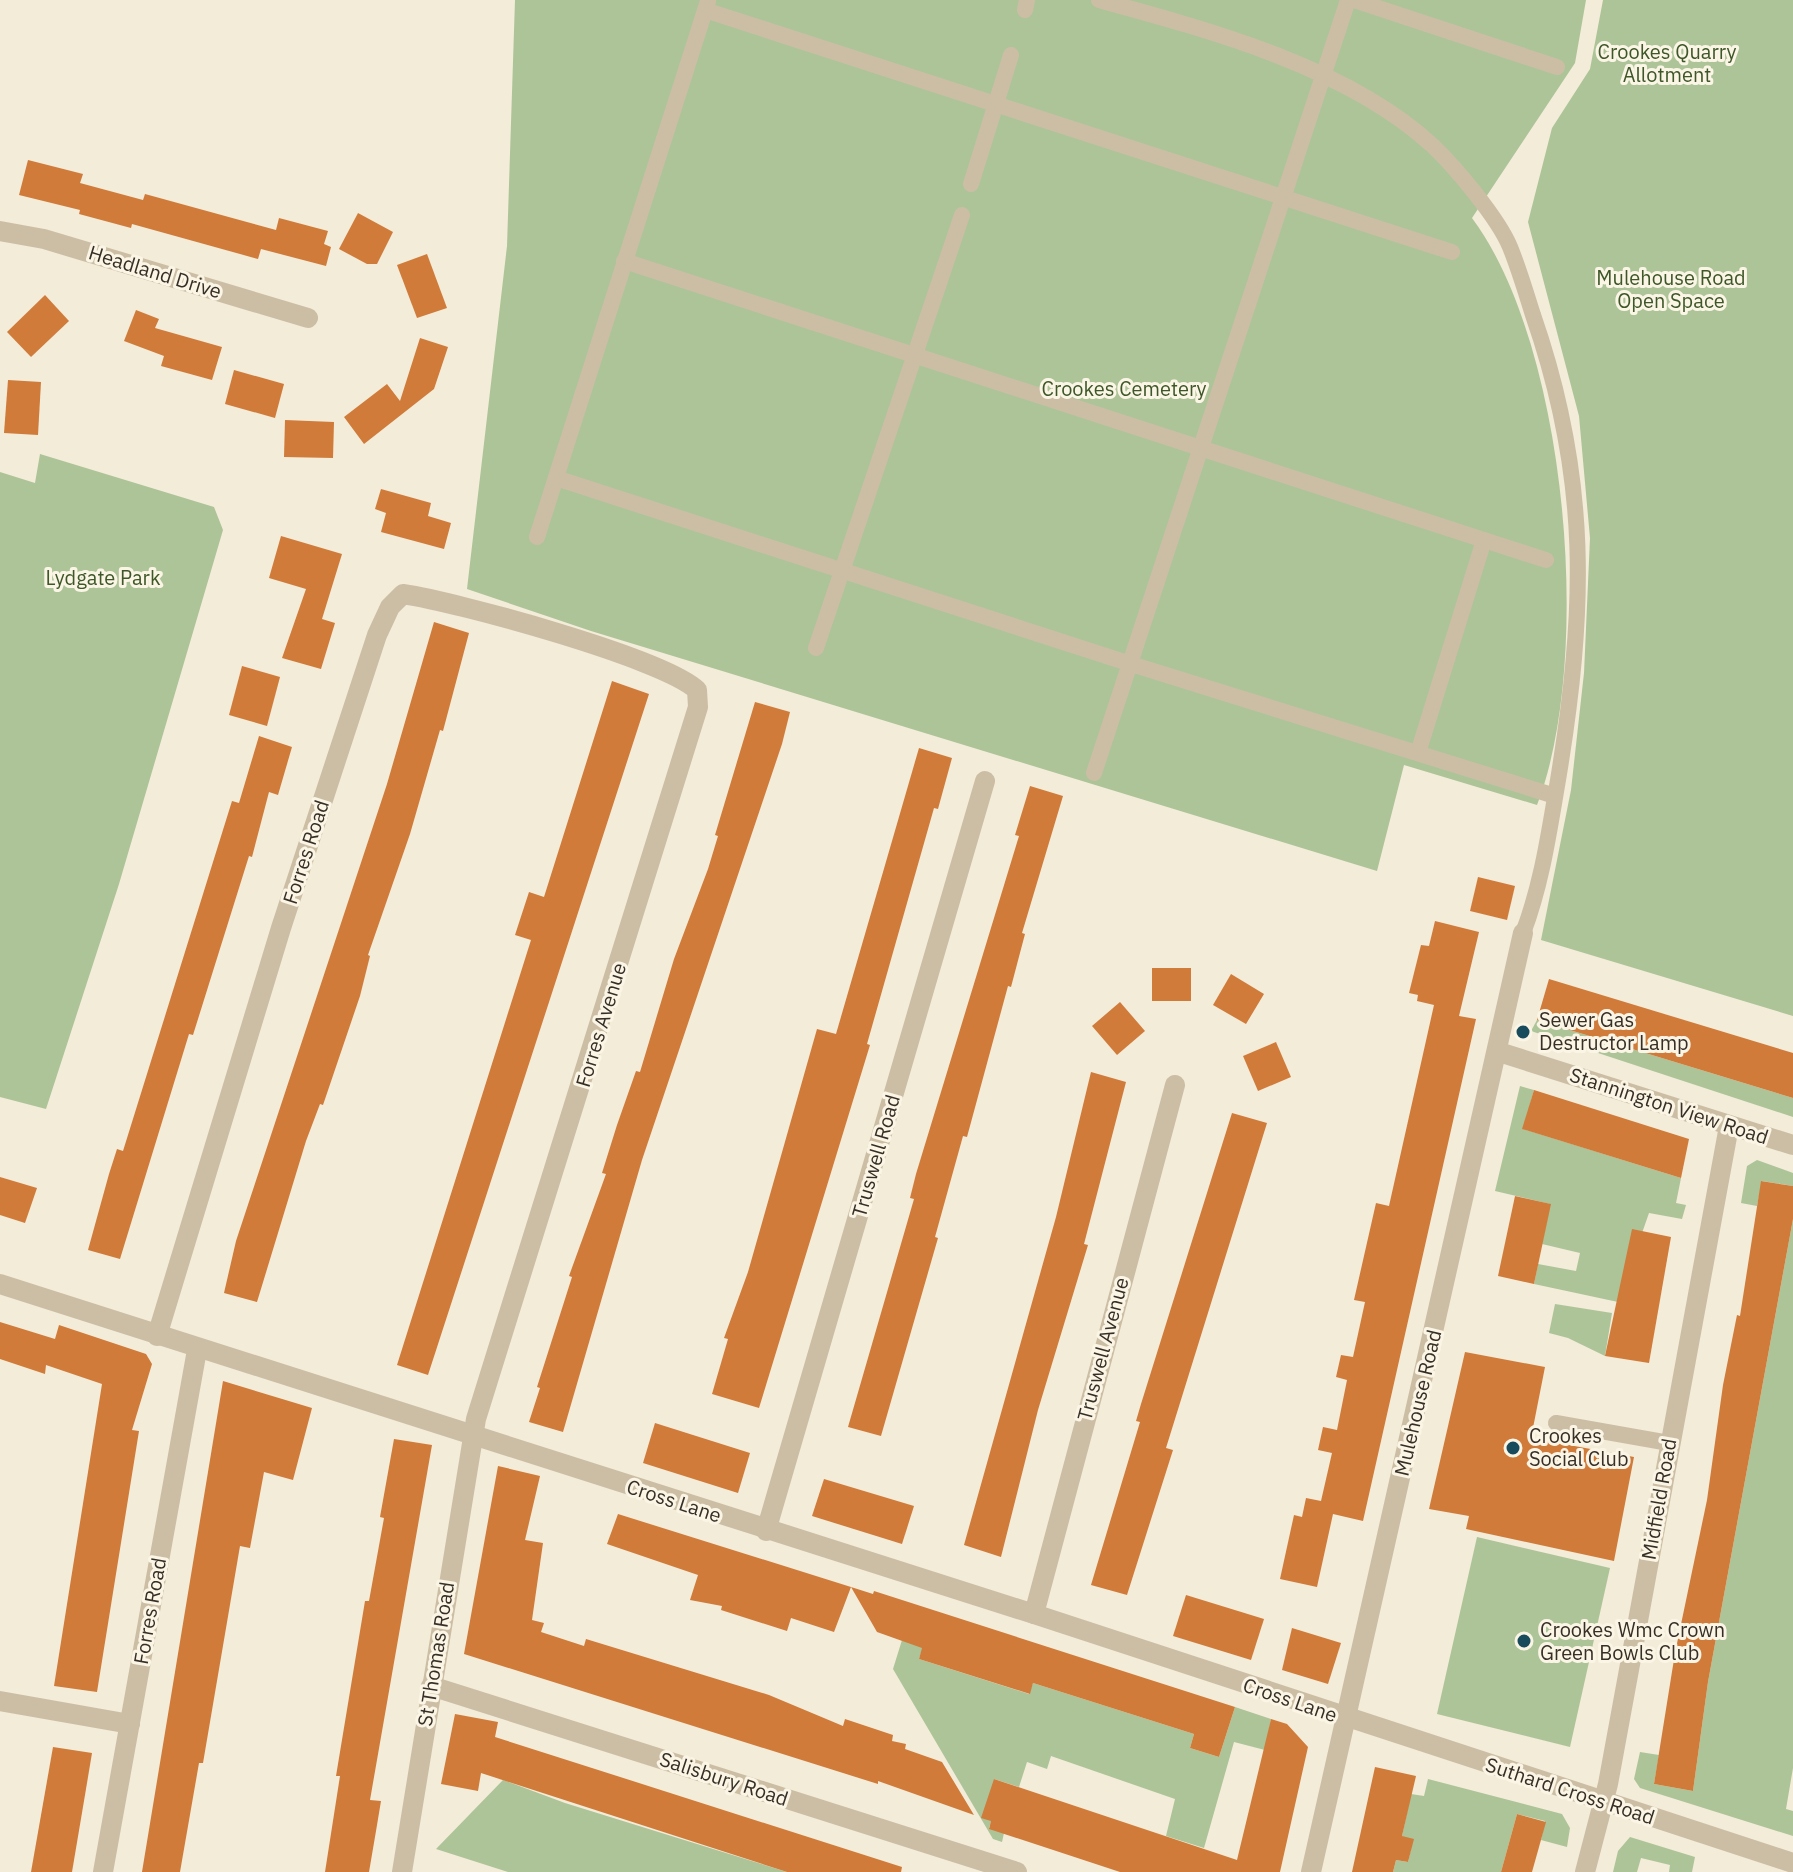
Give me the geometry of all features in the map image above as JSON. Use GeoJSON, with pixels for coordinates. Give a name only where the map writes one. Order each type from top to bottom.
{"type":"FeatureCollection","features":[{"type":"Feature","properties":{"kind":"street","name":"Headland Drive"},"geometry":{"type":"LineString","coordinates":[[0,231],[44,239],[308,318]]}},
{"type":"Feature","properties":{"kind":"street","name":"Forres Road"},"geometry":{"type":"LineString","coordinates":[[157,1336],[281,928],[377,635],[390,607],[403,594],[438,599],[623,656]]}},
{"type":"Feature","properties":{"kind":"street","name":"Forres Avenue"},"geometry":{"type":"LineString","coordinates":[[472,1436],[698,707],[697,690],[685,679],[623,656]]}},
{"type":"Feature","properties":{"kind":"street","name":"Truswell Road"},"geometry":{"type":"LineString","coordinates":[[766,1531],[985,781]]}},
{"type":"Feature","properties":{"kind":"street","name":"Mulehouse Road"},"geometry":{"type":"LineString","coordinates":[[1311,1872],[1499,1052],[1523,933]]}},
{"type":"Feature","properties":{"kind":"street","name":"Stannington View Road"},"geometry":{"type":"LineString","coordinates":[[1499,1052],[1793,1145]]}},
{"type":"Feature","properties":{"kind":"street","name":"Truswell Avenue"},"geometry":{"type":"LineString","coordinates":[[1034,1614],[1175,1085]]}},
{"type":"Feature","properties":{"kind":"street","name":"Midfield Road"},"geometry":{"type":"LineString","coordinates":[[1585,1872],[1603,1803],[1729,1126]]}},
{"type":"Feature","properties":{"kind":"street","name":"Cross Lane"},"geometry":{"type":"LineString","coordinates":[[0,1284],[197,1350],[1034,1614],[1347,1719]]}},
{"type":"Feature","properties":{"kind":"street","name":"Forres Road"},"geometry":{"type":"LineString","coordinates":[[103,1872],[197,1350]]}},
{"type":"Feature","properties":{"kind":"street","name":"St Thomas Road"},"geometry":{"type":"LineString","coordinates":[[402,1872],[472,1436]]}},
{"type":"Feature","properties":{"kind":"street","name":"Salisbury Road"},"geometry":{"type":"LineString","coordinates":[[431,1686],[1017,1872]]}},
{"type":"Feature","properties":{"kind":"street"},"geometry":{"type":"LineString","coordinates":[[0,1701],[130,1724]]}},
{"type":"Feature","properties":{"kind":"street","name":"Suthard Cross Road"},"geometry":{"type":"LineString","coordinates":[[1347,1719],[1793,1863]]}},
{"type":"Feature","properties":{"kind":"lane"},"geometry":{"type":"LineString","coordinates":[[1099,0],[1235,41],[1385,108],[1454,168],[1509,244],[1542,342],[1571,456],[1578,548],[1573,678],[1538,893],[1523,933]]}},
{"type":"Feature","properties":{"kind":"lane"},"geometry":{"type":"LineString","coordinates":[[1094,773],[1351,0],[1557,67]]}},
{"type":"Feature","properties":{"kind":"lane"},"geometry":{"type":"LineString","coordinates":[[537,537],[706,5],[1452,252]]}},
{"type":"Feature","properties":{"kind":"lane"},"geometry":{"type":"LineString","coordinates":[[971,184],[999,104],[1011,55]]}},
{"type":"Feature","properties":{"kind":"lane"},"geometry":{"type":"LineString","coordinates":[[816,648],[912,353],[962,215]]}},
{"type":"Feature","properties":{"kind":"lane"},"geometry":{"type":"LineString","coordinates":[[624,261],[1546,560]]}},
{"type":"Feature","properties":{"kind":"lane"},"geometry":{"type":"LineString","coordinates":[[556,478],[1131,664],[1555,796]]}},
{"type":"Feature","properties":{"kind":"lane"},"geometry":{"type":"LineString","coordinates":[[1418,753],[1484,540]]}},
{"type":"Feature","properties":{"kind":"lane"},"geometry":{"type":"LineString","coordinates":[[1556,1423],[1669,1443]]}},
{"type":"Feature","properties":{"kind":"green space","name":"Crookes Cemetery"},"geometry":{"type":"Polygon","coordinates":[[[515,0],[1586,0],[1575,63],[1472,218],[1504,274],[1530,343],[1549,421],[1562,504],[1567,588],[1564,669],[1554,743],[1537,805],[1404,765],[1377,871],[591,631],[467,589],[507,246],[515,0]]]}},
{"type":"Feature","properties":{"kind":"green space","name":"Mulehouse Road Open Space"},"geometry":{"type":"Polygon","coordinates":[[[1603,0],[1793,0],[1793,1016],[1541,940],[1571,790],[1584,673],[1590,538],[1579,416],[1528,222],[1552,128],[1590,69],[1603,0]]]}},
{"type":"Feature","properties":{"kind":"green space","name":"Lydgate Park"},"geometry":{"type":"Polygon","coordinates":[[[40,454],[214,507],[223,530],[119,884],[46,1109],[0,1097],[0,472],[35,483],[40,454]]]}},
{"type":"Feature","properties":{"kind":"green space"},"geometry":{"type":"Polygon","coordinates":[[[1537,1020],[1793,1098],[1793,1117],[1531,1031],[1537,1020]]]}},
{"type":"Feature","properties":{"kind":"green space"},"geometry":{"type":"Polygon","coordinates":[[[1520,1086],[1534,1090],[1523,1129],[1681,1178],[1676,1203],[1686,1205],[1682,1219],[1649,1213],[1618,1302],[1534,1284],[1538,1264],[1576,1271],[1580,1253],[1542,1244],[1550,1204],[1495,1191],[1520,1086]]]}},
{"type":"Feature","properties":{"kind":"green space"},"geometry":{"type":"Polygon","coordinates":[[[1757,1160],[1793,1173],[1793,1186],[1762,1181],[1757,1206],[1741,1203],[1747,1166],[1757,1160]]]}},
{"type":"Feature","properties":{"kind":"green space"},"geometry":{"type":"Polygon","coordinates":[[[1793,1219],[1793,1768],[1786,1809],[1793,1811],[1793,1836],[1640,1788],[1634,1779],[1640,1752],[1659,1755],[1654,1784],[1693,1791],[1708,1682],[1793,1219]]]}},
{"type":"Feature","properties":{"kind":"green space"},"geometry":{"type":"Polygon","coordinates":[[[1555,1304],[1612,1313],[1605,1356],[1568,1338],[1549,1333],[1555,1304]]]}},
{"type":"Feature","properties":{"kind":"green space","name":"Crookes Wmc Crown Green Bowls Club"},"geometry":{"type":"Polygon","coordinates":[[[1477,1537],[1610,1568],[1570,1747],[1437,1714],[1477,1537]]]}},
{"type":"Feature","properties":{"kind":"green space"},"geometry":{"type":"Polygon","coordinates":[[[902,1640],[923,1647],[919,1659],[1029,1694],[1033,1683],[1194,1734],[1190,1748],[1219,1757],[1235,1707],[1271,1719],[1265,1750],[1234,1742],[1204,1848],[1166,1836],[1175,1799],[1051,1756],[1047,1769],[1027,1762],[1019,1787],[994,1779],[996,1806],[989,1828],[1004,1833],[1002,1842],[993,1839],[893,1669],[902,1640]]]}},
{"type":"Feature","properties":{"kind":"green space"},"geometry":{"type":"Polygon","coordinates":[[[1428,1779],[1562,1814],[1570,1828],[1567,1847],[1541,1840],[1545,1821],[1517,1814],[1501,1872],[1393,1872],[1396,1860],[1408,1862],[1411,1849],[1402,1836],[1411,1794],[1424,1796],[1428,1779]]]}},
{"type":"Feature","properties":{"kind":"green space"},"geometry":{"type":"Polygon","coordinates":[[[503,1780],[565,1803],[787,1872],[508,1872],[436,1849],[503,1780]]]}},
{"type":"Feature","properties":{"kind":"green space"},"geometry":{"type":"Polygon","coordinates":[[[1630,1837],[1695,1857],[1692,1872],[1669,1872],[1670,1865],[1641,1858],[1637,1872],[1613,1872],[1618,1851],[1630,1837]]]}},
{"type":"Feature","properties":{"kind":"building"},"geometry":{"type":"Polygon","coordinates":[[[28,160],[83,174],[80,183],[143,200],[145,194],[276,230],[279,218],[328,231],[324,244],[331,247],[326,266],[261,249],[258,259],[132,224],[131,228],[79,214],[80,210],[19,195],[28,160]]]}},
{"type":"Feature","properties":{"kind":"building"},"geometry":{"type":"Polygon","coordinates":[[[358,213],[393,232],[377,264],[367,264],[339,249],[358,213]]]}},
{"type":"Feature","properties":{"kind":"building"},"geometry":{"type":"Polygon","coordinates":[[[427,254],[447,308],[417,318],[397,265],[427,254]]]}},
{"type":"Feature","properties":{"kind":"building"},"geometry":{"type":"Polygon","coordinates":[[[45,295],[69,321],[31,357],[7,332],[45,295]]]}},
{"type":"Feature","properties":{"kind":"building"},"geometry":{"type":"Polygon","coordinates":[[[136,310],[159,319],[155,328],[222,347],[212,380],[161,366],[164,356],[124,341],[136,310]]]}},
{"type":"Feature","properties":{"kind":"building"},"geometry":{"type":"Polygon","coordinates":[[[420,338],[448,347],[434,389],[364,444],[344,417],[387,384],[400,401],[420,338]]]}},
{"type":"Feature","properties":{"kind":"building"},"geometry":{"type":"Polygon","coordinates":[[[234,370],[284,384],[275,418],[225,404],[234,370]]]}},
{"type":"Feature","properties":{"kind":"building"},"geometry":{"type":"Polygon","coordinates":[[[8,380],[41,382],[38,435],[4,433],[8,380]]]}},
{"type":"Feature","properties":{"kind":"building"},"geometry":{"type":"Polygon","coordinates":[[[285,420],[334,422],[333,458],[284,457],[285,420]]]}},
{"type":"Feature","properties":{"kind":"building"},"geometry":{"type":"Polygon","coordinates":[[[381,489],[431,503],[428,516],[451,523],[444,549],[381,532],[386,513],[375,509],[381,489]]]}},
{"type":"Feature","properties":{"kind":"building"},"geometry":{"type":"Polygon","coordinates":[[[281,536],[342,554],[322,619],[335,623],[321,669],[282,658],[306,589],[269,578],[281,536]]]}},
{"type":"Feature","properties":{"kind":"building"},"geometry":{"type":"Polygon","coordinates":[[[434,622],[469,633],[443,731],[440,730],[410,834],[368,955],[360,996],[323,1105],[320,1104],[306,1141],[257,1302],[224,1293],[236,1241],[387,784],[434,622]]]}},
{"type":"Feature","properties":{"kind":"building"},"geometry":{"type":"Polygon","coordinates":[[[242,666],[280,677],[267,726],[229,715],[242,666]]]}},
{"type":"Feature","properties":{"kind":"building"},"geometry":{"type":"Polygon","coordinates":[[[612,681],[649,694],[428,1375],[397,1365],[531,940],[515,935],[529,892],[544,897],[612,681]]]}},
{"type":"Feature","properties":{"kind":"building"},"geometry":{"type":"Polygon","coordinates":[[[755,702],[790,712],[782,744],[642,1160],[563,1432],[529,1422],[540,1388],[537,1387],[572,1277],[569,1276],[606,1174],[602,1173],[617,1125],[636,1071],[640,1072],[674,959],[708,869],[718,836],[715,835],[755,702]]]}},
{"type":"Feature","properties":{"kind":"building"},"geometry":{"type":"Polygon","coordinates":[[[259,736],[292,747],[278,795],[269,792],[252,857],[249,856],[193,1035],[189,1034],[120,1259],[88,1250],[117,1149],[123,1151],[232,801],[239,803],[259,736]]]}},
{"type":"Feature","properties":{"kind":"building"},"geometry":{"type":"Polygon","coordinates":[[[919,748],[952,758],[938,809],[934,808],[867,1044],[870,1045],[759,1408],[712,1394],[728,1339],[724,1338],[748,1272],[817,1029],[836,1034],[919,748]]]}},
{"type":"Feature","properties":{"kind":"building"},"geometry":{"type":"Polygon","coordinates":[[[1030,786],[1063,796],[967,1137],[963,1136],[935,1237],[938,1238],[881,1436],[848,1427],[914,1199],[910,1198],[916,1174],[1019,836],[1015,835],[1030,786]]]}},
{"type":"Feature","properties":{"kind":"building"},"geometry":{"type":"Polygon","coordinates":[[[1478,877],[1515,886],[1507,920],[1470,911],[1478,877]]]}},
{"type":"Feature","properties":{"kind":"building"},"geometry":{"type":"Polygon","coordinates":[[[1435,921],[1479,932],[1459,1016],[1476,1019],[1363,1521],[1333,1514],[1317,1587],[1280,1579],[1294,1515],[1302,1517],[1306,1498],[1321,1501],[1332,1453],[1318,1450],[1323,1427],[1337,1430],[1347,1380],[1336,1377],[1341,1355],[1353,1357],[1365,1302],[1354,1300],[1376,1203],[1389,1206],[1434,1005],[1417,1001],[1418,995],[1409,993],[1421,945],[1429,946],[1435,921]]]}},
{"type":"Feature","properties":{"kind":"building"},"geometry":{"type":"Polygon","coordinates":[[[1152,968],[1191,968],[1191,1001],[1152,1001],[1152,968]]]}},
{"type":"Feature","properties":{"kind":"building"},"geometry":{"type":"Polygon","coordinates":[[[1231,974],[1264,994],[1246,1024],[1213,1005],[1231,974]]]}},
{"type":"Feature","properties":{"kind":"building"},"geometry":{"type":"Polygon","coordinates":[[[1549,979],[1793,1053],[1793,1098],[1537,1020],[1549,979]]]}},
{"type":"Feature","properties":{"kind":"building"},"geometry":{"type":"Polygon","coordinates":[[[1120,1002],[1145,1031],[1117,1055],[1092,1026],[1120,1002]]]}},
{"type":"Feature","properties":{"kind":"building"},"geometry":{"type":"Polygon","coordinates":[[[1276,1042],[1291,1077],[1258,1091],[1243,1056],[1276,1042]]]}},
{"type":"Feature","properties":{"kind":"building"},"geometry":{"type":"Polygon","coordinates":[[[1091,1072],[1126,1082],[1084,1244],[1088,1245],[1038,1410],[1001,1557],[964,1545],[1056,1217],[1091,1072]]]}},
{"type":"Feature","properties":{"kind":"building"},"geometry":{"type":"Polygon","coordinates":[[[1534,1090],[1689,1139],[1681,1178],[1522,1129],[1534,1090]]]}},
{"type":"Feature","properties":{"kind":"building"},"geometry":{"type":"Polygon","coordinates":[[[1232,1113],[1267,1123],[1166,1448],[1173,1450],[1127,1595],[1091,1585],[1140,1422],[1136,1421],[1141,1404],[1232,1113]]]}},
{"type":"Feature","properties":{"kind":"building"},"geometry":{"type":"Polygon","coordinates":[[[0,1177],[37,1188],[25,1223],[0,1215],[0,1177]]]}},
{"type":"Feature","properties":{"kind":"building"},"geometry":{"type":"Polygon","coordinates":[[[1761,1181],[1793,1186],[1793,1219],[1708,1682],[1693,1791],[1654,1784],[1675,1653],[1707,1500],[1723,1385],[1737,1315],[1740,1316],[1761,1181]]]}},
{"type":"Feature","properties":{"kind":"building"},"geometry":{"type":"Polygon","coordinates":[[[1515,1196],[1551,1204],[1534,1284],[1498,1276],[1515,1196]]]}},
{"type":"Feature","properties":{"kind":"building"},"geometry":{"type":"Polygon","coordinates":[[[1632,1229],[1671,1237],[1649,1363],[1605,1356],[1632,1229]]]}},
{"type":"Feature","properties":{"kind":"building"},"geometry":{"type":"Polygon","coordinates":[[[0,1322],[55,1339],[59,1325],[146,1354],[152,1364],[132,1430],[139,1431],[97,1692],[54,1686],[102,1384],[46,1365],[45,1374],[0,1359],[0,1322]]]}},
{"type":"Feature","properties":{"kind":"building","name":"Crookes Social Club"},"geometry":{"type":"Polygon","coordinates":[[[1465,1352],[1545,1367],[1531,1438],[1634,1457],[1614,1561],[1466,1529],[1469,1516],[1429,1509],[1465,1352]]]}},
{"type":"Feature","properties":{"kind":"building"},"geometry":{"type":"Polygon","coordinates":[[[223,1381],[312,1408],[293,1480],[264,1472],[250,1548],[240,1546],[203,1763],[199,1763],[180,1872],[142,1872],[223,1381]]]}},
{"type":"Feature","properties":{"kind":"building"},"geometry":{"type":"Polygon","coordinates":[[[655,1423],[750,1453],[738,1493],[643,1463],[655,1423]]]}},
{"type":"Feature","properties":{"kind":"building"},"geometry":{"type":"Polygon","coordinates":[[[394,1439],[432,1445],[370,1800],[381,1801],[369,1872],[325,1872],[340,1776],[336,1776],[365,1601],[369,1601],[384,1518],[380,1517],[394,1439]]]}},
{"type":"Feature","properties":{"kind":"building"},"geometry":{"type":"Polygon","coordinates":[[[498,1466],[540,1476],[525,1540],[543,1543],[532,1620],[544,1623],[541,1632],[584,1646],[586,1639],[769,1695],[843,1726],[845,1719],[893,1735],[892,1741],[906,1744],[905,1749],[942,1762],[974,1815],[878,1781],[878,1784],[464,1654],[498,1466]]]}},
{"type":"Feature","properties":{"kind":"building"},"geometry":{"type":"Polygon","coordinates":[[[824,1479],[914,1506],[902,1544],[812,1516],[824,1479]]]}},
{"type":"Feature","properties":{"kind":"building"},"geometry":{"type":"Polygon","coordinates":[[[618,1514],[851,1587],[834,1632],[791,1618],[787,1631],[721,1610],[722,1606],[690,1600],[698,1575],[607,1544],[618,1514]]]}},
{"type":"Feature","properties":{"kind":"building"},"geometry":{"type":"Polygon","coordinates":[[[851,1587],[873,1594],[874,1591],[1235,1707],[1219,1757],[1190,1748],[1194,1734],[1033,1683],[1030,1694],[919,1659],[922,1648],[877,1632],[851,1587]]]}},
{"type":"Feature","properties":{"kind":"building"},"geometry":{"type":"Polygon","coordinates":[[[1186,1595],[1264,1619],[1251,1660],[1173,1636],[1186,1595]]]}},
{"type":"Feature","properties":{"kind":"building"},"geometry":{"type":"Polygon","coordinates":[[[1292,1628],[1341,1643],[1328,1684],[1282,1670],[1292,1628]]]}},
{"type":"Feature","properties":{"kind":"building"},"geometry":{"type":"Polygon","coordinates":[[[455,1714],[498,1722],[495,1737],[902,1867],[901,1872],[787,1872],[481,1773],[478,1791],[441,1784],[455,1714]]]}},
{"type":"Feature","properties":{"kind":"building"},"geometry":{"type":"Polygon","coordinates":[[[1271,1719],[1287,1724],[1308,1747],[1280,1872],[1120,1872],[989,1829],[991,1821],[981,1818],[994,1779],[1237,1860],[1271,1719]]]}},
{"type":"Feature","properties":{"kind":"building"},"geometry":{"type":"Polygon","coordinates":[[[53,1747],[92,1753],[72,1872],[31,1872],[53,1747]]]}},
{"type":"Feature","properties":{"kind":"building"},"geometry":{"type":"Polygon","coordinates":[[[1375,1767],[1416,1776],[1402,1836],[1414,1839],[1408,1862],[1396,1860],[1393,1872],[1352,1872],[1375,1767]]]}},
{"type":"Feature","properties":{"kind":"building"},"geometry":{"type":"Polygon","coordinates":[[[1517,1814],[1546,1822],[1532,1872],[1501,1872],[1517,1814]]]}},
{"type":"Feature","properties":{"kind":"place","name":"Sewer Gas Destructor Lamp"},"geometry":{"type":"Point","coordinates":[1523,1032]}},
{"type":"Feature","properties":{"kind":"place","name":"Crookes Social Club"},"geometry":{"type":"Point","coordinates":[1513,1448]}},
{"type":"Feature","properties":{"kind":"place","name":"Crookes Wmc Crown Green Bowls Club"},"geometry":{"type":"Point","coordinates":[1524,1641]}},
{"type":"Feature","properties":{"kind":"park label","name":"Crookes Quarry Allotment"},"geometry":{"type":"Point","coordinates":[1667,64]}}]}
